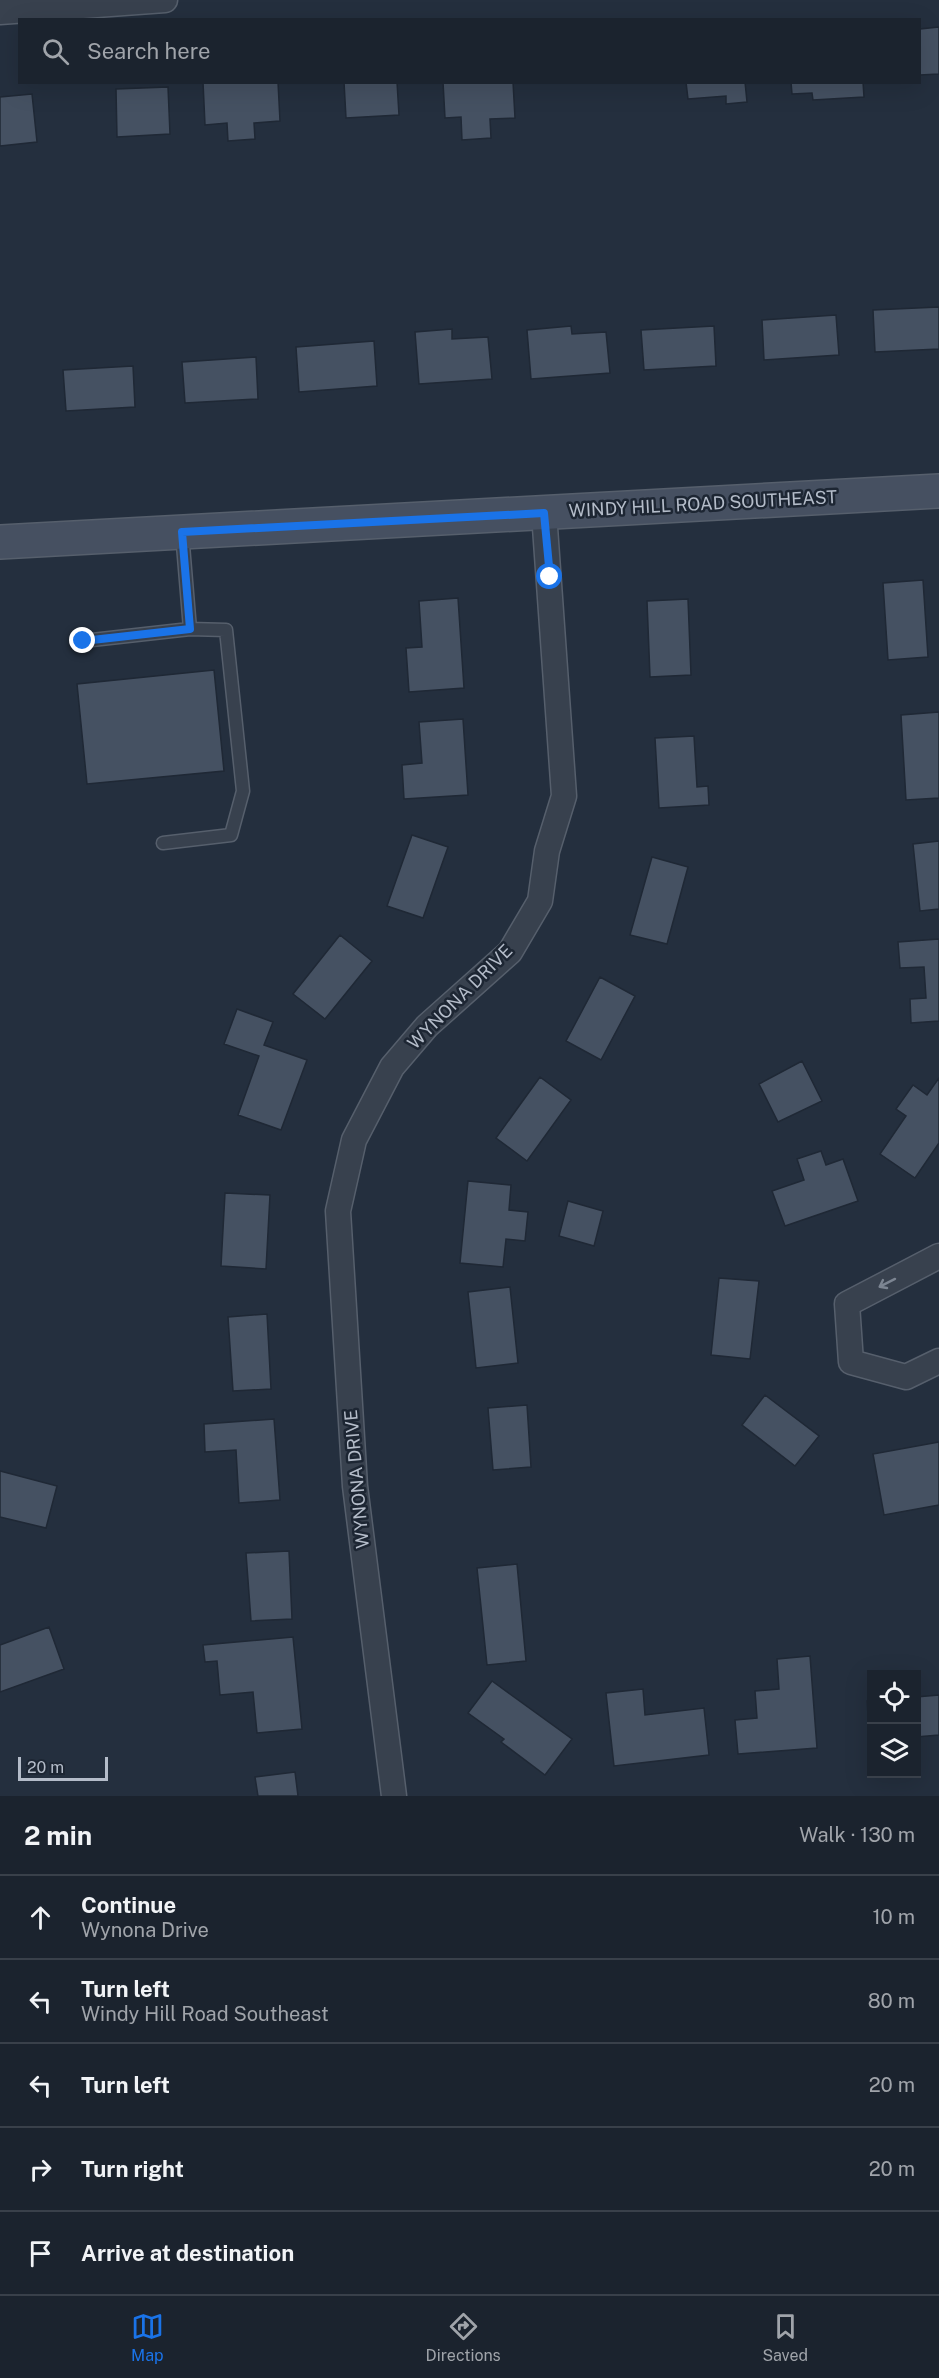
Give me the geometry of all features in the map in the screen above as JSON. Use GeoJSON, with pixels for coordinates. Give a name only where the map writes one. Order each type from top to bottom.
{"type":"FeatureCollection","features":[{"type":"Feature","properties":{"kind":"main road","name":"WINDY HILL ROAD SOUTHEAST"},"geometry":{"type":"LineString","coordinates":[[0,542],[939,491]]}},
{"type":"Feature","properties":{"kind":"street"},"geometry":{"type":"LineString","coordinates":[[0,12],[165,0]]}},
{"type":"Feature","properties":{"kind":"street","name":"WYNONA DRIVE"},"geometry":{"type":"LineString","coordinates":[[394,1796],[355,1486],[338,1211],[354,1140],[392,1067],[427,1026],[510,952],[540,901],[547,851],[564,796],[544,513]]}},
{"type":"Feature","properties":{"kind":"street"},"geometry":{"type":"LineString","coordinates":[[939,1256],[847,1304],[851,1362],[906,1377],[939,1361]]}},
{"type":"Feature","properties":{"kind":"lane"},"geometry":{"type":"LineString","coordinates":[[182,532],[190,629]]}},
{"type":"Feature","properties":{"kind":"lane"},"geometry":{"type":"LineString","coordinates":[[83,641],[190,629],[226,630],[243,791],[231,835],[163,843]]}},
{"type":"Feature","properties":{"kind":"building"},"geometry":{"type":"Polygon","coordinates":[[[939,27],[939,74],[921,75],[921,29],[939,27]]]}},
{"type":"Feature","properties":{"kind":"building"},"geometry":{"type":"Polygon","coordinates":[[[203,84],[278,84],[280,121],[254,123],[255,139],[228,141],[227,123],[205,125],[203,84]]]}},
{"type":"Feature","properties":{"kind":"building"},"geometry":{"type":"Polygon","coordinates":[[[344,84],[397,84],[399,115],[346,118],[344,84]]]}},
{"type":"Feature","properties":{"kind":"building"},"geometry":{"type":"Polygon","coordinates":[[[443,84],[513,84],[515,118],[490,119],[491,138],[462,140],[461,117],[445,118],[443,84]]]}},
{"type":"Feature","properties":{"kind":"building"},"geometry":{"type":"Polygon","coordinates":[[[686,84],[745,84],[747,102],[726,104],[726,96],[688,99],[686,84]]]}},
{"type":"Feature","properties":{"kind":"building"},"geometry":{"type":"Polygon","coordinates":[[[791,84],[863,84],[864,97],[813,100],[812,93],[792,94],[791,84]]]}},
{"type":"Feature","properties":{"kind":"building"},"geometry":{"type":"Polygon","coordinates":[[[168,87],[170,134],[117,137],[116,89],[168,87]]]}},
{"type":"Feature","properties":{"kind":"building"},"geometry":{"type":"Polygon","coordinates":[[[32,94],[37,142],[0,146],[0,97],[32,94]]]}},
{"type":"Feature","properties":{"kind":"building"},"geometry":{"type":"Polygon","coordinates":[[[939,307],[939,349],[875,352],[873,310],[939,307]]]}},
{"type":"Feature","properties":{"kind":"building"},"geometry":{"type":"Polygon","coordinates":[[[836,315],[839,355],[764,360],[762,320],[836,315]]]}},
{"type":"Feature","properties":{"kind":"building"},"geometry":{"type":"Polygon","coordinates":[[[571,326],[572,334],[606,332],[610,373],[531,379],[527,330],[571,326]]]}},
{"type":"Feature","properties":{"kind":"building"},"geometry":{"type":"Polygon","coordinates":[[[714,326],[716,366],[644,370],[641,330],[714,326]]]}},
{"type":"Feature","properties":{"kind":"building"},"geometry":{"type":"Polygon","coordinates":[[[452,329],[452,339],[488,337],[492,379],[419,384],[415,332],[452,329]]]}},
{"type":"Feature","properties":{"kind":"building"},"geometry":{"type":"Polygon","coordinates":[[[374,341],[377,386],[299,392],[296,347],[374,341]]]}},
{"type":"Feature","properties":{"kind":"building"},"geometry":{"type":"Polygon","coordinates":[[[256,357],[258,399],[185,403],[182,362],[256,357]]]}},
{"type":"Feature","properties":{"kind":"building"},"geometry":{"type":"Polygon","coordinates":[[[133,366],[135,407],[66,411],[63,370],[133,366]]]}},
{"type":"Feature","properties":{"kind":"building"},"geometry":{"type":"Polygon","coordinates":[[[923,580],[928,657],[888,660],[883,583],[923,580]]]}},
{"type":"Feature","properties":{"kind":"building"},"geometry":{"type":"Polygon","coordinates":[[[458,598],[464,688],[409,692],[406,648],[422,647],[419,601],[458,598]]]}},
{"type":"Feature","properties":{"kind":"building"},"geometry":{"type":"Polygon","coordinates":[[[688,599],[691,675],[650,677],[647,601],[688,599]]]}},
{"type":"Feature","properties":{"kind":"building"},"geometry":{"type":"Polygon","coordinates":[[[214,670],[224,771],[87,784],[77,684],[214,670]]]}},
{"type":"Feature","properties":{"kind":"building"},"geometry":{"type":"Polygon","coordinates":[[[939,712],[939,798],[906,800],[901,715],[939,712]]]}},
{"type":"Feature","properties":{"kind":"building"},"geometry":{"type":"Polygon","coordinates":[[[463,719],[468,795],[404,799],[402,765],[422,763],[419,722],[463,719]]]}},
{"type":"Feature","properties":{"kind":"building"},"geometry":{"type":"Polygon","coordinates":[[[694,736],[697,787],[708,786],[709,805],[659,808],[655,738],[694,736]]]}},
{"type":"Feature","properties":{"kind":"building"},"geometry":{"type":"Polygon","coordinates":[[[412,835],[448,847],[423,918],[387,906],[412,835]]]}},
{"type":"Feature","properties":{"kind":"building"},"geometry":{"type":"Polygon","coordinates":[[[939,841],[939,909],[920,911],[913,844],[939,841]]]}},
{"type":"Feature","properties":{"kind":"building"},"geometry":{"type":"Polygon","coordinates":[[[652,857],[688,867],[667,944],[630,935],[652,857]]]}},
{"type":"Feature","properties":{"kind":"building"},"geometry":{"type":"Polygon","coordinates":[[[340,935],[372,961],[325,1019],[293,994],[340,935]]]}},
{"type":"Feature","properties":{"kind":"building"},"geometry":{"type":"Polygon","coordinates":[[[939,939],[939,1021],[911,1023],[910,999],[926,998],[924,967],[900,968],[898,942],[939,939]]]}},
{"type":"Feature","properties":{"kind":"building"},"geometry":{"type":"Polygon","coordinates":[[[600,977],[635,996],[601,1060],[566,1041],[600,977]]]}},
{"type":"Feature","properties":{"kind":"building"},"geometry":{"type":"Polygon","coordinates":[[[237,1009],[273,1022],[264,1045],[307,1060],[281,1130],[238,1115],[259,1056],[224,1044],[237,1009]]]}},
{"type":"Feature","properties":{"kind":"building"},"geometry":{"type":"Polygon","coordinates":[[[802,1061],[822,1101],[778,1122],[759,1084],[802,1061]]]}},
{"type":"Feature","properties":{"kind":"building"},"geometry":{"type":"Polygon","coordinates":[[[540,1077],[571,1100],[527,1161],[496,1138],[540,1077]]]}},
{"type":"Feature","properties":{"kind":"building"},"geometry":{"type":"Polygon","coordinates":[[[939,1078],[939,1143],[915,1178],[880,1154],[906,1116],[896,1109],[913,1085],[927,1095],[939,1078]]]}},
{"type":"Feature","properties":{"kind":"building"},"geometry":{"type":"Polygon","coordinates":[[[821,1151],[826,1165],[843,1159],[858,1201],[785,1226],[772,1191],[804,1180],[797,1159],[821,1151]]]}},
{"type":"Feature","properties":{"kind":"building"},"geometry":{"type":"Polygon","coordinates":[[[468,1181],[511,1185],[509,1210],[528,1212],[525,1241],[506,1239],[503,1267],[460,1263],[468,1181]]]}},
{"type":"Feature","properties":{"kind":"building"},"geometry":{"type":"Polygon","coordinates":[[[225,1193],[270,1195],[266,1269],[221,1266],[225,1193]]]}},
{"type":"Feature","properties":{"kind":"building"},"geometry":{"type":"Polygon","coordinates":[[[568,1201],[603,1211],[594,1246],[559,1236],[568,1201]]]}},
{"type":"Feature","properties":{"kind":"building"},"geometry":{"type":"Polygon","coordinates":[[[719,1278],[759,1281],[750,1359],[711,1355],[719,1278]]]}},
{"type":"Feature","properties":{"kind":"building"},"geometry":{"type":"Polygon","coordinates":[[[510,1287],[518,1363],[476,1368],[468,1292],[510,1287]]]}},
{"type":"Feature","properties":{"kind":"building"},"geometry":{"type":"Polygon","coordinates":[[[267,1314],[271,1389],[233,1391],[228,1317],[267,1314]]]}},
{"type":"Feature","properties":{"kind":"building"},"geometry":{"type":"Polygon","coordinates":[[[765,1395],[819,1436],[795,1466],[742,1425],[765,1395]]]}},
{"type":"Feature","properties":{"kind":"building"},"geometry":{"type":"Polygon","coordinates":[[[527,1405],[531,1467],[493,1470],[488,1408],[527,1405]]]}},
{"type":"Feature","properties":{"kind":"building"},"geometry":{"type":"Polygon","coordinates":[[[274,1419],[280,1500],[239,1503],[236,1450],[205,1452],[204,1424],[274,1419]]]}},
{"type":"Feature","properties":{"kind":"building"},"geometry":{"type":"Polygon","coordinates":[[[939,1442],[939,1505],[884,1515],[873,1454],[939,1442]]]}},
{"type":"Feature","properties":{"kind":"building"},"geometry":{"type":"Polygon","coordinates":[[[0,1471],[57,1486],[46,1528],[0,1517],[0,1471]]]}},
{"type":"Feature","properties":{"kind":"building"},"geometry":{"type":"Polygon","coordinates":[[[289,1551],[292,1619],[251,1621],[246,1553],[289,1551]]]}},
{"type":"Feature","properties":{"kind":"building"},"geometry":{"type":"Polygon","coordinates":[[[517,1564],[526,1661],[487,1665],[477,1568],[517,1564]]]}},
{"type":"Feature","properties":{"kind":"building"},"geometry":{"type":"Polygon","coordinates":[[[49,1627],[64,1669],[0,1692],[0,1645],[49,1627]]]}},
{"type":"Feature","properties":{"kind":"building"},"geometry":{"type":"Polygon","coordinates":[[[293,1637],[302,1729],[257,1733],[253,1692],[220,1695],[217,1661],[205,1662],[203,1645],[293,1637]]]}},
{"type":"Feature","properties":{"kind":"building"},"geometry":{"type":"Polygon","coordinates":[[[810,1656],[817,1748],[738,1754],[735,1720],[757,1718],[755,1691],[779,1689],[777,1659],[810,1656]]]}},
{"type":"Feature","properties":{"kind":"building"},"geometry":{"type":"Polygon","coordinates":[[[492,1681],[572,1739],[545,1775],[501,1742],[504,1739],[468,1713],[492,1681]]]}},
{"type":"Feature","properties":{"kind":"building"},"geometry":{"type":"Polygon","coordinates":[[[643,1689],[645,1715],[704,1708],[709,1755],[614,1766],[606,1693],[643,1689]]]}},
{"type":"Feature","properties":{"kind":"building"},"geometry":{"type":"Polygon","coordinates":[[[939,1695],[939,1735],[921,1737],[921,1697],[939,1695]]]}},
{"type":"Feature","properties":{"kind":"building"},"geometry":{"type":"Polygon","coordinates":[[[295,1772],[298,1796],[258,1796],[255,1777],[295,1772]]]}},
{"type":"Feature","properties":{"kind":"route"},"geometry":{"type":"LineString","coordinates":[[83,641],[190,629],[182,532],[544,513],[550,577]]}}]}
